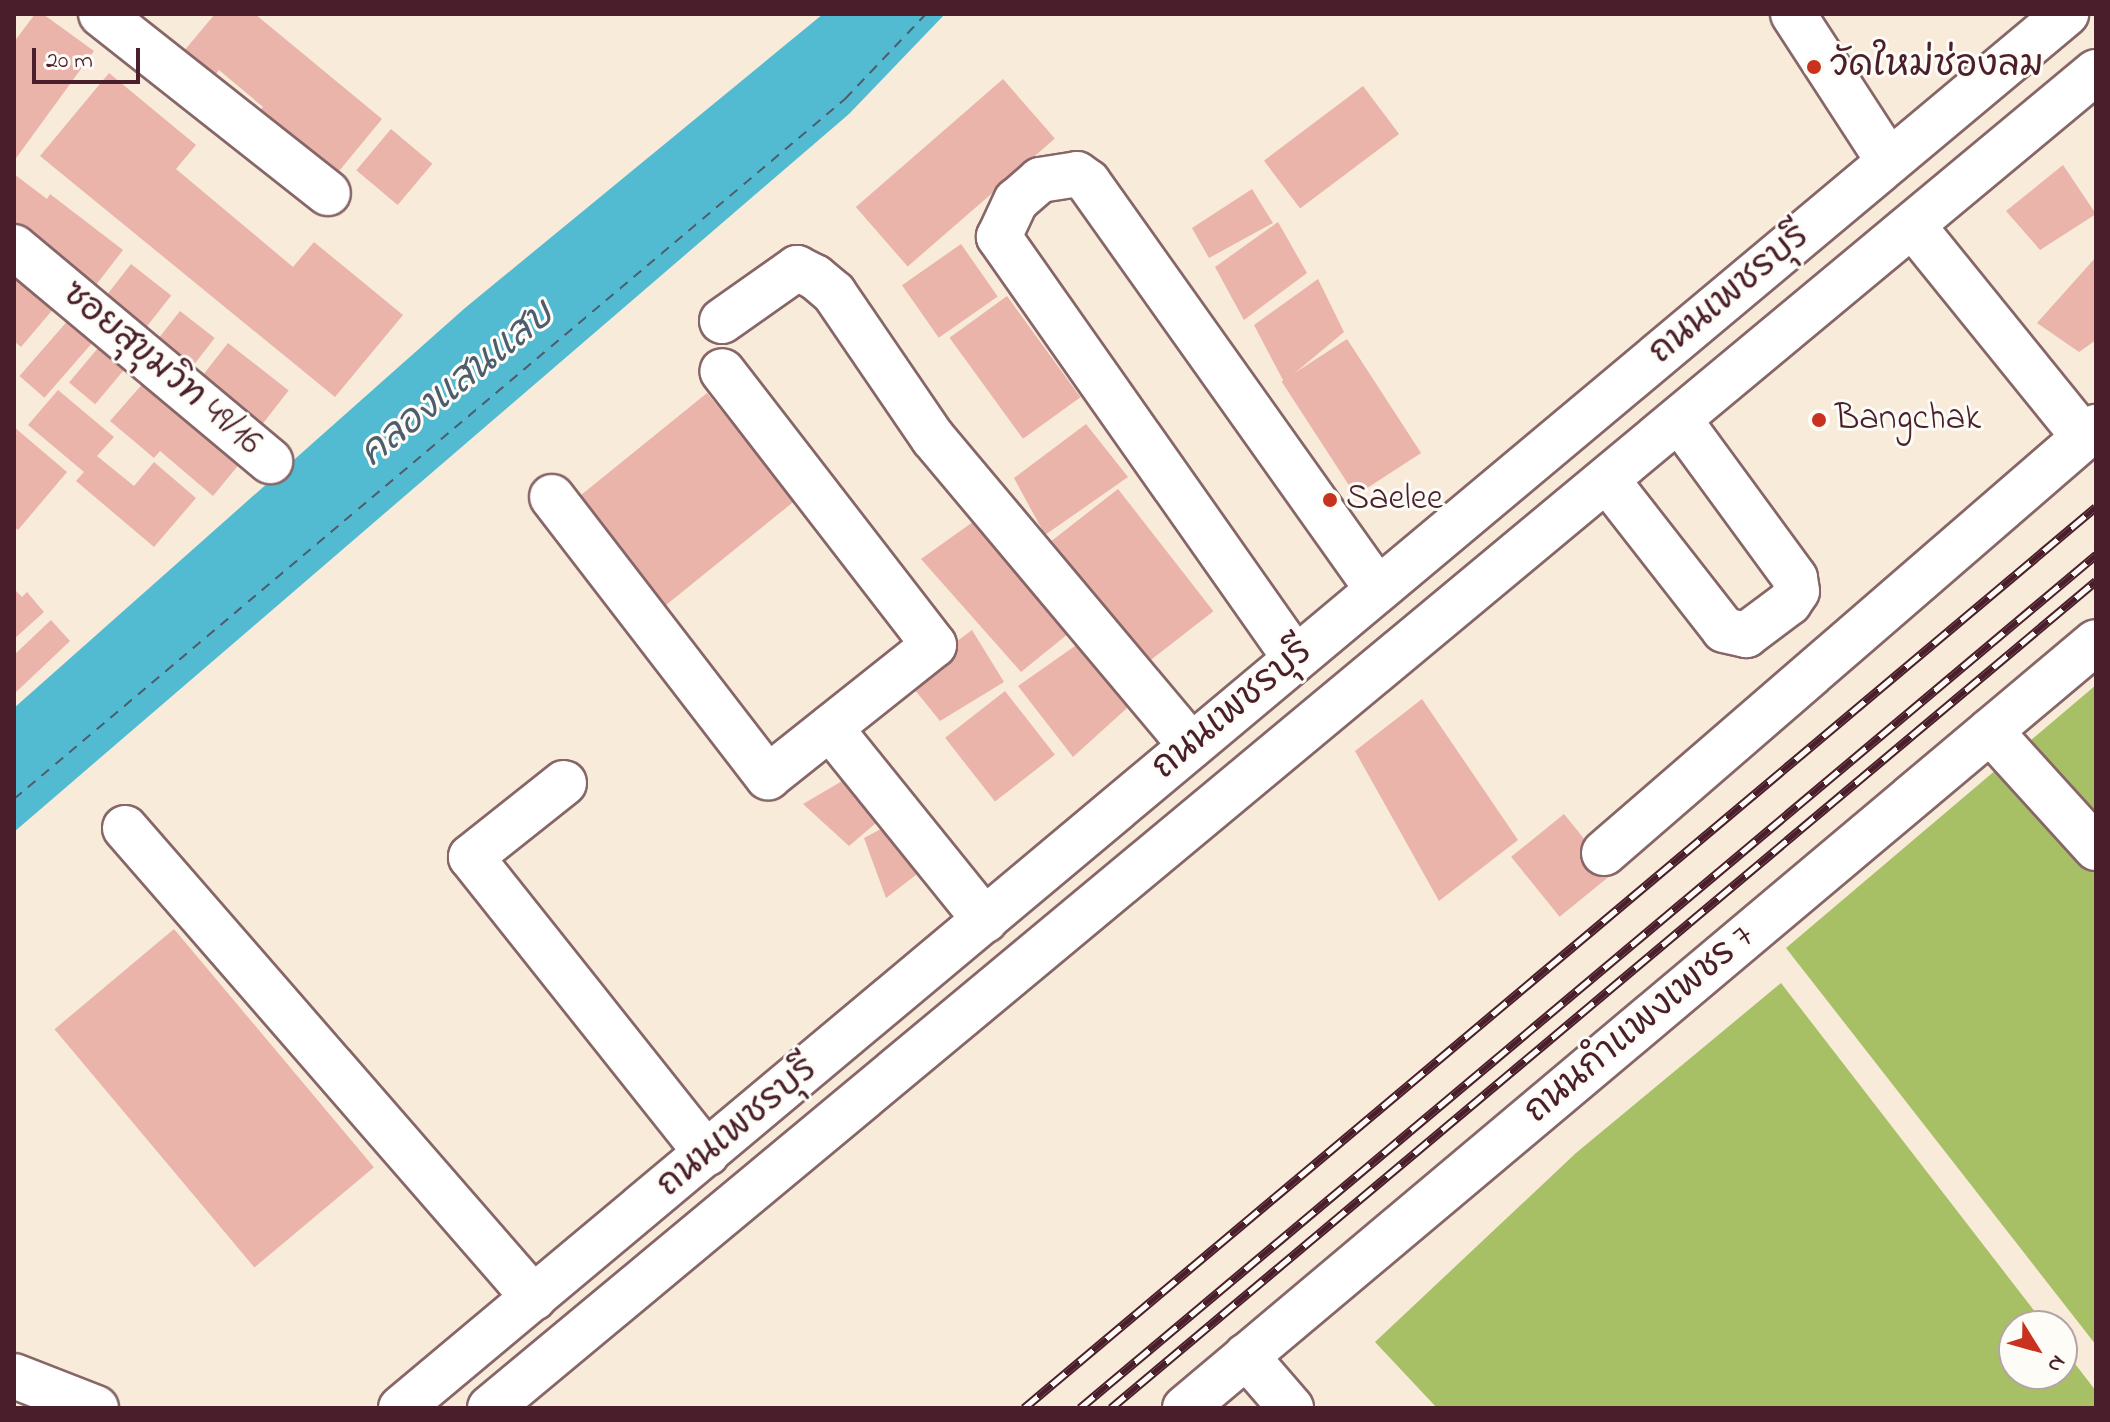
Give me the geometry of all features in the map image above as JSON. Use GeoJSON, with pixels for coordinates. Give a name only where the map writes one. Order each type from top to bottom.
{"type":"FeatureCollection","features":[{"type":"Feature","properties":{"kind":"main road"},"geometry":{"type":"LineString","coordinates":[[101,14],[328,193]]}},
{"type":"Feature","properties":{"kind":"main road"},"geometry":{"type":"LineString","coordinates":[[1793,14],[1889,162]]}},
{"type":"Feature","properties":{"kind":"main road","name":"ถนนเพชรบุรี"},"geometry":{"type":"LineString","coordinates":[[401,1408],[2066,14]]}},
{"type":"Feature","properties":{"kind":"main road","name":"ถนนเพชรบุรี"},"geometry":{"type":"LineString","coordinates":[[490,1408],[2096,72]]}},
{"type":"Feature","properties":{"kind":"main road"},"geometry":{"type":"LineString","coordinates":[[1295,658],[999,237],[1016,201],[1040,180],[1077,174],[1088,182],[1377,588]]}},
{"type":"Feature","properties":{"kind":"main road"},"geometry":{"type":"LineString","coordinates":[[1604,853],[2090,432],[1898,239],[1844,200]]}},
{"type":"Feature","properties":{"kind":"main road","name":"ซอยสุขุมวิท 49/16"},"geometry":{"type":"LineString","coordinates":[[14,247],[270,461]]}},
{"type":"Feature","properties":{"kind":"main road"},"geometry":{"type":"LineString","coordinates":[[722,321],[797,268],[825,285],[933,438],[1191,746]]}},
{"type":"Feature","properties":{"kind":"main road"},"geometry":{"type":"LineString","coordinates":[[552,497],[768,777],[934,645],[722,371]]}},
{"type":"Feature","properties":{"kind":"main road"},"geometry":{"type":"LineString","coordinates":[[1607,480],[1724,630],[1746,635],[1789,603],[1797,591],[1795,578],[1680,421]]}},
{"type":"Feature","properties":{"kind":"main road","name":"ถนนกำแพงเพชร 7"},"geometry":{"type":"LineString","coordinates":[[1185,1408],[2096,642]]}},
{"type":"Feature","properties":{"kind":"main road"},"geometry":{"type":"LineString","coordinates":[[830,728],[985,920]]}},
{"type":"Feature","properties":{"kind":"main road"},"geometry":{"type":"LineString","coordinates":[[1990,731],[2096,848]]}},
{"type":"Feature","properties":{"kind":"main road"},"geometry":{"type":"LineString","coordinates":[[564,783],[471,857],[707,1154]]}},
{"type":"Feature","properties":{"kind":"main road"},"geometry":{"type":"LineString","coordinates":[[125,828],[534,1298]]}},
{"type":"Feature","properties":{"kind":"main road"},"geometry":{"type":"LineString","coordinates":[[1246,1356],[1291,1408]]}},
{"type":"Feature","properties":{"kind":"main road"},"geometry":{"type":"LineString","coordinates":[[14,1376],[96,1408]]}},
{"type":"Feature","properties":{"kind":"green space"},"geometry":{"type":"Polygon","coordinates":[[[2096,685],[2096,1345],[2078,1322],[2078,1310],[2069,1310],[1786,948],[2096,685]]]}},
{"type":"Feature","properties":{"kind":"green space"},"geometry":{"type":"Polygon","coordinates":[[[1781,983],[2034,1310],[1998,1310],[1998,1390],[2078,1390],[2078,1368],[2096,1391],[2096,1408],[1437,1408],[1375,1342],[1576,1153],[1781,983]]]}},
{"type":"Feature","properties":{"kind":"water","name":"คลองแสนแสบ"},"geometry":{"type":"Polygon","coordinates":[[[823,14],[945,14],[849,114],[14,832],[14,708],[465,308],[823,14]]]}},
{"type":"Feature","properties":{"kind":"building"},"geometry":{"type":"Polygon","coordinates":[[[35,14],[43,14],[94,51],[14,161],[14,42],[35,14]]]}},
{"type":"Feature","properties":{"kind":"building"},"geometry":{"type":"Polygon","coordinates":[[[215,14],[255,14],[382,119],[330,182],[254,118],[263,107],[219,70],[213,78],[183,52],[215,14]]]}},
{"type":"Feature","properties":{"kind":"building"},"geometry":{"type":"Polygon","coordinates":[[[109,73],[196,145],[176,169],[293,267],[314,242],[403,315],[335,397],[40,156],[109,73]]]}},
{"type":"Feature","properties":{"kind":"building"},"geometry":{"type":"Polygon","coordinates":[[[1003,79],[1055,139],[908,267],[856,207],[1003,79]]]}},
{"type":"Feature","properties":{"kind":"building"},"geometry":{"type":"Polygon","coordinates":[[[1363,86],[1399,134],[1300,209],[1264,161],[1363,86]]]}},
{"type":"Feature","properties":{"kind":"building"},"geometry":{"type":"Polygon","coordinates":[[[391,129],[432,164],[398,205],[356,170],[391,129]]]}},
{"type":"Feature","properties":{"kind":"building"},"geometry":{"type":"Polygon","coordinates":[[[2063,165],[2096,214],[2040,250],[2006,211],[2063,165]]]}},
{"type":"Feature","properties":{"kind":"building"},"geometry":{"type":"Polygon","coordinates":[[[14,174],[47,199],[50,194],[123,250],[89,294],[14,236],[14,174]]]}},
{"type":"Feature","properties":{"kind":"building"},"geometry":{"type":"Polygon","coordinates":[[[1252,189],[1273,223],[1209,258],[1192,228],[1252,189]]]}},
{"type":"Feature","properties":{"kind":"building"},"geometry":{"type":"Polygon","coordinates":[[[1278,222],[1307,273],[1244,320],[1215,267],[1278,222]]]}},
{"type":"Feature","properties":{"kind":"building"},"geometry":{"type":"Polygon","coordinates":[[[961,244],[998,296],[939,338],[902,285],[961,244]]]}},
{"type":"Feature","properties":{"kind":"building"},"geometry":{"type":"Polygon","coordinates":[[[2096,257],[2096,340],[2079,352],[2037,323],[2096,257]]]}},
{"type":"Feature","properties":{"kind":"building"},"geometry":{"type":"Polygon","coordinates":[[[131,264],[171,295],[143,331],[103,299],[131,264]]]}},
{"type":"Feature","properties":{"kind":"building"},"geometry":{"type":"Polygon","coordinates":[[[14,273],[55,307],[21,347],[14,341],[14,273]]]}},
{"type":"Feature","properties":{"kind":"building"},"geometry":{"type":"Polygon","coordinates":[[[1318,279],[1344,332],[1284,382],[1254,325],[1318,279]]]}},
{"type":"Feature","properties":{"kind":"building"},"geometry":{"type":"Polygon","coordinates":[[[1007,296],[1080,397],[1023,439],[950,338],[1007,296]]]}},
{"type":"Feature","properties":{"kind":"building"},"geometry":{"type":"Polygon","coordinates":[[[180,311],[215,338],[185,376],[150,349],[180,311]]]}},
{"type":"Feature","properties":{"kind":"building"},"geometry":{"type":"Polygon","coordinates":[[[70,318],[95,340],[44,398],[19,376],[70,318]]]}},
{"type":"Feature","properties":{"kind":"building"},"geometry":{"type":"Polygon","coordinates":[[[1347,339],[1421,453],[1356,496],[1282,381],[1347,339]]]}},
{"type":"Feature","properties":{"kind":"building"},"geometry":{"type":"Polygon","coordinates":[[[228,343],[289,390],[255,433],[195,386],[228,343]]]}},
{"type":"Feature","properties":{"kind":"building"},"geometry":{"type":"Polygon","coordinates":[[[98,348],[124,370],[95,404],[69,382],[98,348]]]}},
{"type":"Feature","properties":{"kind":"building"},"geometry":{"type":"Polygon","coordinates":[[[145,381],[241,462],[213,496],[160,451],[154,458],[110,421],[145,381]]]}},
{"type":"Feature","properties":{"kind":"building"},"geometry":{"type":"Polygon","coordinates":[[[58,390],[114,437],[97,456],[134,486],[154,462],[196,498],[154,547],[76,481],[84,472],[28,425],[58,390]]]}},
{"type":"Feature","properties":{"kind":"building"},"geometry":{"type":"Polygon","coordinates":[[[707,393],[794,501],[664,607],[576,499],[707,393]]]}},
{"type":"Feature","properties":{"kind":"building"},"geometry":{"type":"Polygon","coordinates":[[[1086,424],[1128,477],[1045,535],[1014,478],[1086,424]]]}},
{"type":"Feature","properties":{"kind":"building"},"geometry":{"type":"Polygon","coordinates":[[[14,427],[67,472],[18,530],[14,527],[14,427]]]}},
{"type":"Feature","properties":{"kind":"building"},"geometry":{"type":"Polygon","coordinates":[[[1118,489],[1213,611],[1147,663],[1052,541],[1118,489]]]}},
{"type":"Feature","properties":{"kind":"building"},"geometry":{"type":"Polygon","coordinates":[[[984,514],[1074,629],[1021,672],[921,559],[984,514]]]}},
{"type":"Feature","properties":{"kind":"building"},"geometry":{"type":"Polygon","coordinates":[[[14,589],[22,597],[27,592],[44,612],[14,639],[14,589]]]}},
{"type":"Feature","properties":{"kind":"building"},"geometry":{"type":"Polygon","coordinates":[[[51,620],[70,641],[14,694],[14,655],[51,620]]]}},
{"type":"Feature","properties":{"kind":"building"},"geometry":{"type":"Polygon","coordinates":[[[972,630],[1004,682],[940,721],[906,679],[972,630]]]}},
{"type":"Feature","properties":{"kind":"building"},"geometry":{"type":"Polygon","coordinates":[[[1085,639],[1137,699],[1073,757],[1018,686],[1085,639]]]}},
{"type":"Feature","properties":{"kind":"building"},"geometry":{"type":"Polygon","coordinates":[[[1005,691],[1055,755],[995,802],[945,738],[1005,691]]]}},
{"type":"Feature","properties":{"kind":"building"},"geometry":{"type":"Polygon","coordinates":[[[1422,699],[1518,840],[1439,901],[1355,751],[1422,699]]]}},
{"type":"Feature","properties":{"kind":"building"},"geometry":{"type":"Polygon","coordinates":[[[854,774],[883,817],[849,846],[803,804],[854,774]]]}},
{"type":"Feature","properties":{"kind":"building"},"geometry":{"type":"Polygon","coordinates":[[[1564,814],[1612,874],[1560,917],[1511,857],[1564,814]]]}},
{"type":"Feature","properties":{"kind":"building"},"geometry":{"type":"Polygon","coordinates":[[[896,821],[929,865],[886,898],[864,838],[896,821]]]}},
{"type":"Feature","properties":{"kind":"building"},"geometry":{"type":"Polygon","coordinates":[[[174,929],[374,1167],[254,1268],[54,1029],[174,929]]]}},
{"type":"Feature","properties":{"kind":"ferry route"},"geometry":{"type":"LineString","coordinates":[[14,799],[845,99],[926,14]]}},
{"type":"Feature","properties":{"kind":"railway"},"geometry":{"type":"LineString","coordinates":[[1024,1408],[2096,507]]}},
{"type":"Feature","properties":{"kind":"railway"},"geometry":{"type":"LineString","coordinates":[[1080,1408],[2096,555]]}},
{"type":"Feature","properties":{"kind":"railway"},"geometry":{"type":"LineString","coordinates":[[1111,1408],[2096,581]]}},
{"type":"Feature","properties":{"kind":"place","name":"วัดใหม่ช่องลม"},"geometry":{"type":"Point","coordinates":[1814,67]}},
{"type":"Feature","properties":{"kind":"place","name":"Bangchak"},"geometry":{"type":"Point","coordinates":[1819,420]}},
{"type":"Feature","properties":{"kind":"place","name":"Saelee"},"geometry":{"type":"Point","coordinates":[1330,500]}}]}
